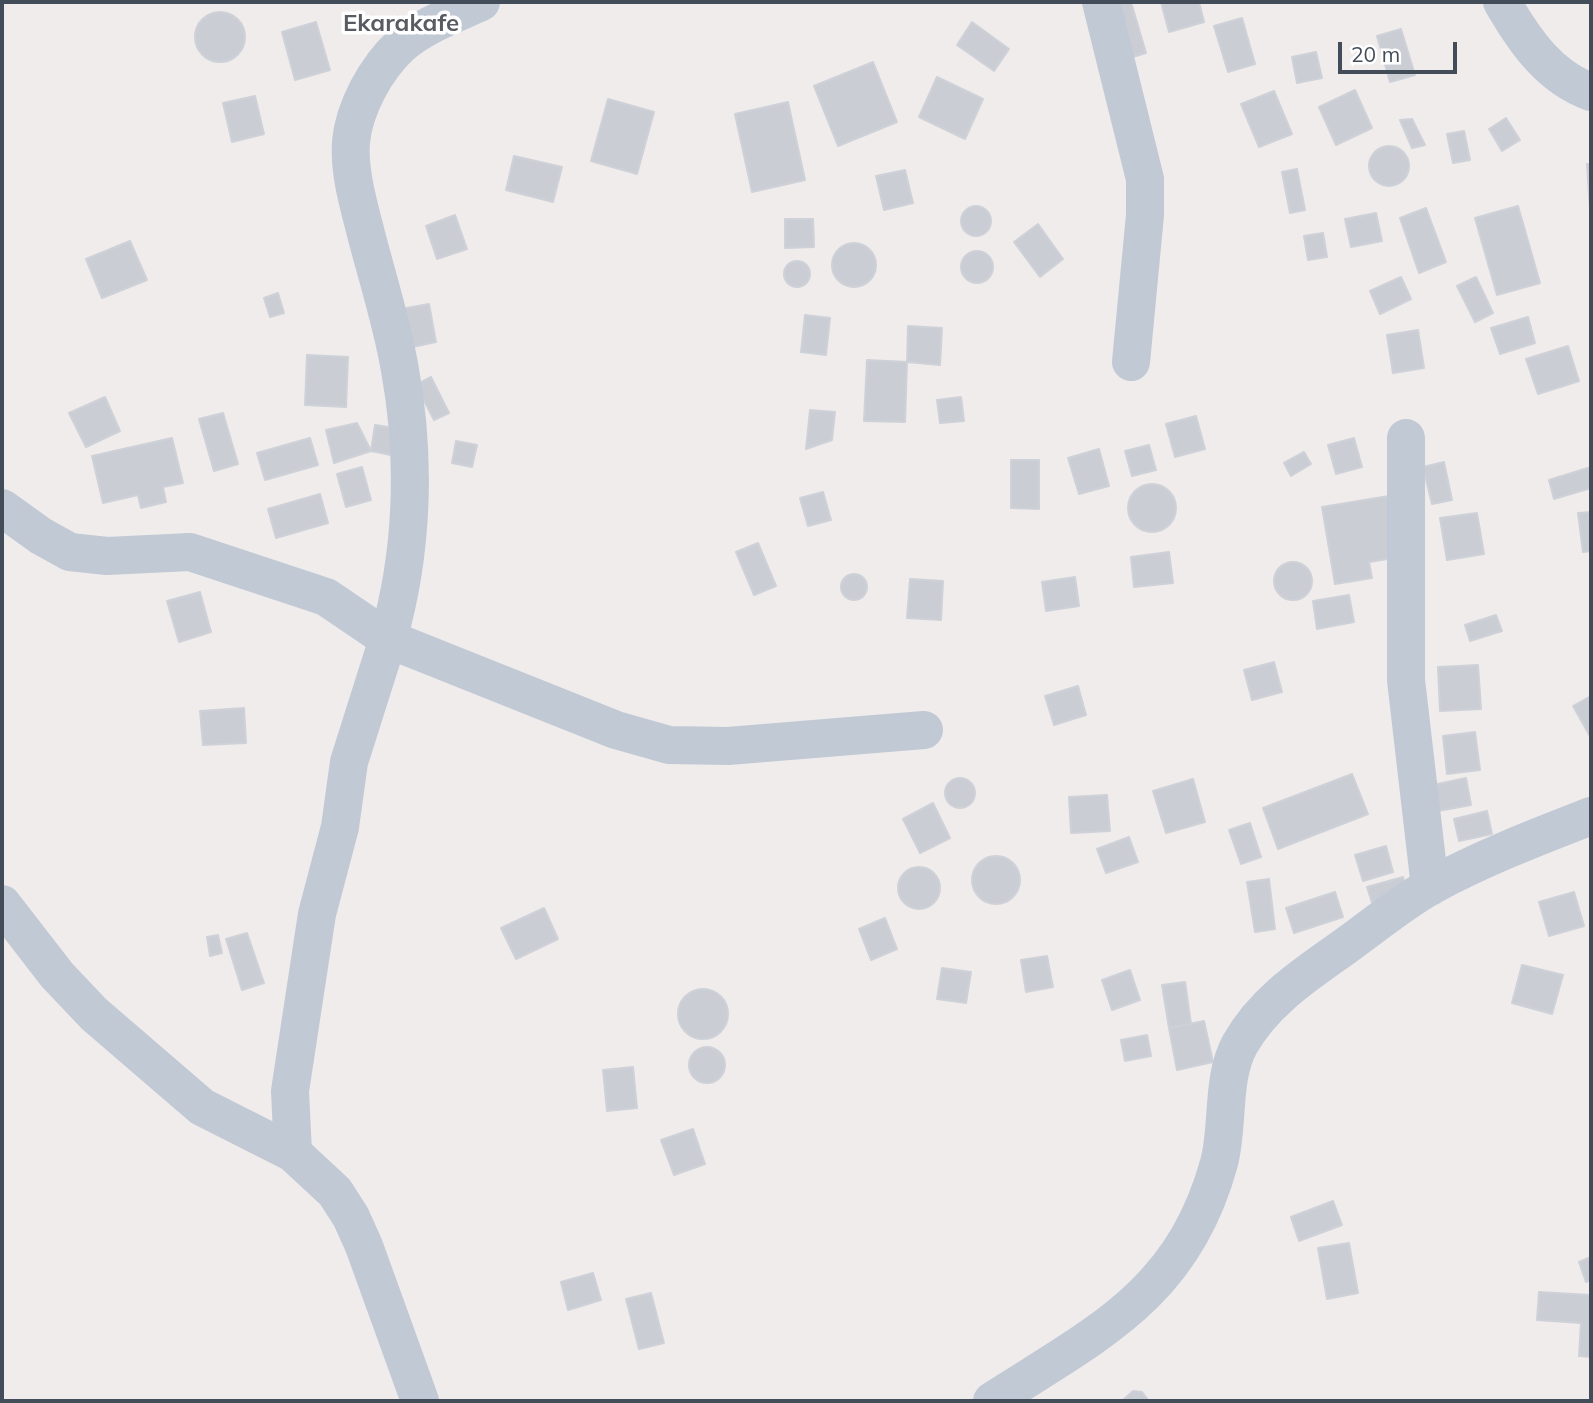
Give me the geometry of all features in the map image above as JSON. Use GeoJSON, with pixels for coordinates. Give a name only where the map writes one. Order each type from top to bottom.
{"type":"FeatureCollection","features":[{"type":"Feature","properties":{"kind":"street"},"geometry":{"type":"LineString","coordinates":[[293,1153],[290,1091],[317,914],[340,827],[349,762],[397,608],[409,536],[408,455],[401,371],[355,190],[351,145],[353,127],[364,96],[388,58],[403,43],[481,2]]}},
{"type":"Feature","properties":{"kind":"street"},"geometry":{"type":"LineString","coordinates":[[1101,2],[1145,179],[1145,215],[1131,362]]}},
{"type":"Feature","properties":{"kind":"street"},"geometry":{"type":"LineString","coordinates":[[1502,2],[1539,58],[1576,87],[1591,92]]}},
{"type":"Feature","properties":{"kind":"street"},"geometry":{"type":"LineString","coordinates":[[1406,438],[1406,680],[1430,887]]}},
{"type":"Feature","properties":{"kind":"street"},"geometry":{"type":"LineString","coordinates":[[2,508],[41,536],[70,552],[107,556],[190,552],[326,597],[388,639],[616,730],[669,745],[727,746],[924,730]]}},
{"type":"Feature","properties":{"kind":"street"},"geometry":{"type":"LineString","coordinates":[[992,1401],[1127,1312],[1165,1274],[1184,1249],[1210,1196],[1221,1157],[1232,1070],[1239,1046],[1265,1008],[1301,977],[1430,887],[1501,852],[1591,816]]}},
{"type":"Feature","properties":{"kind":"street"},"geometry":{"type":"LineString","coordinates":[[2,904],[57,975],[123,1040],[202,1107],[293,1153],[335,1192],[351,1217],[420,1401]]}},
{"type":"Feature","properties":{"kind":"building"},"geometry":{"type":"Polygon","coordinates":[[[1118,2],[1131,2],[1146,53],[1126,59],[1118,2]]]}},
{"type":"Feature","properties":{"kind":"building"},"geometry":{"type":"Polygon","coordinates":[[[1161,2],[1199,2],[1204,22],[1169,32],[1161,2]]]}},
{"type":"Feature","properties":{"kind":"building"},"geometry":{"type":"Polygon","coordinates":[[[220,12],[238,19],[245,37],[238,55],[220,62],[202,55],[195,37],[202,19],[220,12]]]}},
{"type":"Feature","properties":{"kind":"building"},"geometry":{"type":"Polygon","coordinates":[[[1242,18],[1255,64],[1228,72],[1214,26],[1242,18]]]}},
{"type":"Feature","properties":{"kind":"building"},"geometry":{"type":"Polygon","coordinates":[[[316,22],[330,70],[295,80],[282,32],[316,22]]]}},
{"type":"Feature","properties":{"kind":"building"},"geometry":{"type":"Polygon","coordinates":[[[972,22],[1009,49],[994,71],[957,45],[972,22]]]}},
{"type":"Feature","properties":{"kind":"building"},"geometry":{"type":"Polygon","coordinates":[[[1401,29],[1415,75],[1390,82],[1377,36],[1401,29]]]}},
{"type":"Feature","properties":{"kind":"building"},"geometry":{"type":"Polygon","coordinates":[[[1316,52],[1322,78],[1297,83],[1292,57],[1316,52]]]}},
{"type":"Feature","properties":{"kind":"building"},"geometry":{"type":"Polygon","coordinates":[[[873,62],[897,122],[838,146],[814,86],[873,62]]]}},
{"type":"Feature","properties":{"kind":"building"},"geometry":{"type":"Polygon","coordinates":[[[937,77],[983,99],[965,139],[919,117],[937,77]]]}},
{"type":"Feature","properties":{"kind":"building"},"geometry":{"type":"Polygon","coordinates":[[[1355,90],[1372,128],[1336,145],[1319,107],[1355,90]]]}},
{"type":"Feature","properties":{"kind":"building"},"geometry":{"type":"Polygon","coordinates":[[[1274,91],[1292,134],[1259,147],[1241,104],[1274,91]]]}},
{"type":"Feature","properties":{"kind":"building"},"geometry":{"type":"Polygon","coordinates":[[[255,96],[264,134],[232,142],[223,103],[255,96]]]}},
{"type":"Feature","properties":{"kind":"building"},"geometry":{"type":"Polygon","coordinates":[[[608,99],[654,112],[637,174],[591,161],[608,99]]]}},
{"type":"Feature","properties":{"kind":"building"},"geometry":{"type":"Polygon","coordinates":[[[788,102],[805,180],[752,192],[735,114],[788,102]]]}},
{"type":"Feature","properties":{"kind":"building"},"geometry":{"type":"Polygon","coordinates":[[[1506,118],[1520,140],[1502,151],[1489,129],[1506,118]]]}},
{"type":"Feature","properties":{"kind":"building"},"geometry":{"type":"Polygon","coordinates":[[[1412,119],[1425,145],[1412,148],[1400,120],[1412,119]]]}},
{"type":"Feature","properties":{"kind":"building"},"geometry":{"type":"Polygon","coordinates":[[[1464,131],[1470,160],[1453,163],[1447,134],[1464,131]]]}},
{"type":"Feature","properties":{"kind":"building"},"geometry":{"type":"Polygon","coordinates":[[[1389,146],[1397,147],[1403,152],[1408,158],[1408,174],[1403,180],[1397,185],[1389,186],[1381,185],[1375,180],[1370,174],[1369,166],[1370,158],[1375,152],[1381,147],[1389,146]]]}},
{"type":"Feature","properties":{"kind":"building"},"geometry":{"type":"Polygon","coordinates":[[[514,156],[562,167],[553,202],[506,190],[514,156]]]}},
{"type":"Feature","properties":{"kind":"building"},"geometry":{"type":"Polygon","coordinates":[[[1587,164],[1591,164],[1591,223],[1587,164]]]}},
{"type":"Feature","properties":{"kind":"building"},"geometry":{"type":"Polygon","coordinates":[[[1297,169],[1305,210],[1290,213],[1282,172],[1297,169]]]}},
{"type":"Feature","properties":{"kind":"building"},"geometry":{"type":"Polygon","coordinates":[[[905,170],[913,203],[884,210],[876,176],[905,170]]]}},
{"type":"Feature","properties":{"kind":"building"},"geometry":{"type":"Polygon","coordinates":[[[976,206],[987,210],[991,221],[987,232],[976,236],[965,232],[961,221],[965,210],[976,206]]]}},
{"type":"Feature","properties":{"kind":"building"},"geometry":{"type":"Polygon","coordinates":[[[1518,206],[1540,283],[1497,295],[1475,218],[1518,206]]]}},
{"type":"Feature","properties":{"kind":"building"},"geometry":{"type":"Polygon","coordinates":[[[1426,208],[1446,262],[1419,273],[1400,218],[1426,208]]]}},
{"type":"Feature","properties":{"kind":"building"},"geometry":{"type":"Polygon","coordinates":[[[1376,213],[1382,241],[1351,247],[1345,219],[1376,213]]]}},
{"type":"Feature","properties":{"kind":"building"},"geometry":{"type":"Polygon","coordinates":[[[455,215],[467,249],[437,259],[426,226],[455,215]]]}},
{"type":"Feature","properties":{"kind":"building"},"geometry":{"type":"Polygon","coordinates":[[[785,219],[813,219],[814,247],[785,248],[785,219]]]}},
{"type":"Feature","properties":{"kind":"building"},"geometry":{"type":"Polygon","coordinates":[[[1038,224],[1063,259],[1040,277],[1014,242],[1038,224]]]}},
{"type":"Feature","properties":{"kind":"building"},"geometry":{"type":"Polygon","coordinates":[[[1323,233],[1327,257],[1308,260],[1304,236],[1323,233]]]}},
{"type":"Feature","properties":{"kind":"building"},"geometry":{"type":"Polygon","coordinates":[[[130,241],[147,280],[102,298],[86,259],[130,241]]]}},
{"type":"Feature","properties":{"kind":"building"},"geometry":{"type":"Polygon","coordinates":[[[854,243],[869,250],[876,265],[869,280],[854,287],[839,280],[832,265],[839,250],[854,243]]]}},
{"type":"Feature","properties":{"kind":"building"},"geometry":{"type":"Polygon","coordinates":[[[977,251],[988,256],[993,267],[988,278],[977,283],[966,278],[961,267],[966,256],[977,251]]]}},
{"type":"Feature","properties":{"kind":"building"},"geometry":{"type":"Polygon","coordinates":[[[797,261],[806,265],[810,274],[806,283],[797,287],[788,283],[784,274],[788,265],[797,261]]]}},
{"type":"Feature","properties":{"kind":"building"},"geometry":{"type":"Polygon","coordinates":[[[1401,277],[1411,299],[1380,314],[1370,291],[1401,277]]]}},
{"type":"Feature","properties":{"kind":"building"},"geometry":{"type":"Polygon","coordinates":[[[1476,277],[1493,313],[1475,322],[1457,286],[1476,277]]]}},
{"type":"Feature","properties":{"kind":"building"},"geometry":{"type":"Polygon","coordinates":[[[278,293],[284,313],[270,317],[264,298],[278,293]]]}},
{"type":"Feature","properties":{"kind":"building"},"geometry":{"type":"Polygon","coordinates":[[[429,304],[436,342],[408,348],[401,309],[429,304]]]}},
{"type":"Feature","properties":{"kind":"building"},"geometry":{"type":"Polygon","coordinates":[[[805,315],[830,318],[826,355],[801,352],[805,315]]]}},
{"type":"Feature","properties":{"kind":"building"},"geometry":{"type":"Polygon","coordinates":[[[1528,317],[1535,343],[1500,354],[1491,328],[1528,317]]]}},
{"type":"Feature","properties":{"kind":"building"},"geometry":{"type":"Polygon","coordinates":[[[908,326],[942,328],[940,365],[907,362],[908,326]]]}},
{"type":"Feature","properties":{"kind":"building"},"geometry":{"type":"Polygon","coordinates":[[[1418,330],[1424,368],[1393,373],[1387,335],[1418,330]]]}},
{"type":"Feature","properties":{"kind":"building"},"geometry":{"type":"Polygon","coordinates":[[[1568,346],[1579,381],[1538,394],[1526,359],[1568,346]]]}},
{"type":"Feature","properties":{"kind":"building"},"geometry":{"type":"Polygon","coordinates":[[[307,355],[348,357],[346,407],[305,405],[307,355]]]}},
{"type":"Feature","properties":{"kind":"building"},"geometry":{"type":"Polygon","coordinates":[[[867,360],[907,362],[905,422],[864,421],[867,360]]]}},
{"type":"Feature","properties":{"kind":"building"},"geometry":{"type":"Polygon","coordinates":[[[431,377],[449,413],[434,420],[416,385],[431,377]]]}},
{"type":"Feature","properties":{"kind":"building"},"geometry":{"type":"Polygon","coordinates":[[[105,397],[120,431],[86,447],[69,413],[105,397]]]}},
{"type":"Feature","properties":{"kind":"building"},"geometry":{"type":"Polygon","coordinates":[[[961,397],[964,421],[940,423],[937,400],[961,397]]]}},
{"type":"Feature","properties":{"kind":"building"},"geometry":{"type":"Polygon","coordinates":[[[810,410],[835,412],[832,440],[806,449],[810,410]]]}},
{"type":"Feature","properties":{"kind":"building"},"geometry":{"type":"Polygon","coordinates":[[[223,413],[238,464],[214,471],[199,419],[223,413]]]}},
{"type":"Feature","properties":{"kind":"building"},"geometry":{"type":"Polygon","coordinates":[[[1196,416],[1205,449],[1175,457],[1166,424],[1196,416]]]}},
{"type":"Feature","properties":{"kind":"building"},"geometry":{"type":"Polygon","coordinates":[[[357,423],[371,451],[334,463],[326,430],[357,423]]]}},
{"type":"Feature","properties":{"kind":"building"},"geometry":{"type":"Polygon","coordinates":[[[375,425],[401,429],[396,456],[371,451],[375,425]]]}},
{"type":"Feature","properties":{"kind":"building"},"geometry":{"type":"Polygon","coordinates":[[[172,438],[183,483],[163,487],[166,502],[141,508],[138,495],[103,503],[92,456],[172,438]]]}},
{"type":"Feature","properties":{"kind":"building"},"geometry":{"type":"Polygon","coordinates":[[[310,438],[318,465],[265,480],[257,453],[310,438]]]}},
{"type":"Feature","properties":{"kind":"building"},"geometry":{"type":"Polygon","coordinates":[[[1354,438],[1362,467],[1336,474],[1328,445],[1354,438]]]}},
{"type":"Feature","properties":{"kind":"building"},"geometry":{"type":"Polygon","coordinates":[[[456,441],[477,445],[472,467],[452,463],[456,441]]]}},
{"type":"Feature","properties":{"kind":"building"},"geometry":{"type":"Polygon","coordinates":[[[1149,445],[1156,470],[1132,476],[1125,451],[1149,445]]]}},
{"type":"Feature","properties":{"kind":"building"},"geometry":{"type":"Polygon","coordinates":[[[1099,449],[1109,486],[1079,494],[1068,458],[1099,449]]]}},
{"type":"Feature","properties":{"kind":"building"},"geometry":{"type":"Polygon","coordinates":[[[1304,452],[1311,464],[1291,476],[1284,463],[1304,452]]]}},
{"type":"Feature","properties":{"kind":"building"},"geometry":{"type":"Polygon","coordinates":[[[1011,460],[1039,460],[1039,509],[1011,508],[1011,460]]]}},
{"type":"Feature","properties":{"kind":"building"},"geometry":{"type":"Polygon","coordinates":[[[1444,462],[1452,500],[1432,504],[1423,467],[1444,462]]]}},
{"type":"Feature","properties":{"kind":"building"},"geometry":{"type":"Polygon","coordinates":[[[362,467],[371,500],[346,507],[337,474],[362,467]]]}},
{"type":"Feature","properties":{"kind":"building"},"geometry":{"type":"Polygon","coordinates":[[[1591,467],[1591,488],[1554,499],[1549,480],[1591,467]]]}},
{"type":"Feature","properties":{"kind":"building"},"geometry":{"type":"Polygon","coordinates":[[[1152,484],[1169,491],[1176,508],[1169,525],[1152,532],[1135,525],[1128,508],[1135,491],[1152,484]]]}},
{"type":"Feature","properties":{"kind":"building"},"geometry":{"type":"Polygon","coordinates":[[[823,492],[831,520],[808,526],[800,498],[823,492]]]}},
{"type":"Feature","properties":{"kind":"building"},"geometry":{"type":"Polygon","coordinates":[[[320,494],[328,523],[276,538],[268,509],[320,494]]]}},
{"type":"Feature","properties":{"kind":"building"},"geometry":{"type":"Polygon","coordinates":[[[1389,496],[1399,557],[1369,562],[1372,578],[1335,584],[1322,507],[1389,496]]]}},
{"type":"Feature","properties":{"kind":"building"},"geometry":{"type":"Polygon","coordinates":[[[1591,512],[1591,551],[1583,552],[1578,513],[1591,512]]]}},
{"type":"Feature","properties":{"kind":"building"},"geometry":{"type":"Polygon","coordinates":[[[1477,513],[1484,554],[1447,560],[1440,518],[1477,513]]]}},
{"type":"Feature","properties":{"kind":"building"},"geometry":{"type":"Polygon","coordinates":[[[758,543],[776,586],[754,595],[736,552],[758,543]]]}},
{"type":"Feature","properties":{"kind":"building"},"geometry":{"type":"Polygon","coordinates":[[[1169,552],[1173,583],[1134,587],[1131,557],[1169,552]]]}},
{"type":"Feature","properties":{"kind":"building"},"geometry":{"type":"Polygon","coordinates":[[[1293,562],[1306,568],[1312,581],[1306,594],[1293,600],[1280,594],[1274,581],[1280,568],[1293,562]]]}},
{"type":"Feature","properties":{"kind":"building"},"geometry":{"type":"Polygon","coordinates":[[[854,574],[863,578],[867,587],[863,596],[854,600],[845,596],[841,587],[845,578],[854,574]]]}},
{"type":"Feature","properties":{"kind":"building"},"geometry":{"type":"Polygon","coordinates":[[[1075,577],[1079,606],[1046,611],[1042,582],[1075,577]]]}},
{"type":"Feature","properties":{"kind":"building"},"geometry":{"type":"Polygon","coordinates":[[[910,579],[943,581],[941,620],[907,618],[910,579]]]}},
{"type":"Feature","properties":{"kind":"building"},"geometry":{"type":"Polygon","coordinates":[[[200,592],[211,632],[179,642],[167,601],[200,592]]]}},
{"type":"Feature","properties":{"kind":"building"},"geometry":{"type":"Polygon","coordinates":[[[1349,595],[1354,622],[1317,629],[1313,601],[1349,595]]]}},
{"type":"Feature","properties":{"kind":"building"},"geometry":{"type":"Polygon","coordinates":[[[1496,615],[1502,631],[1470,641],[1465,625],[1496,615]]]}},
{"type":"Feature","properties":{"kind":"building"},"geometry":{"type":"Polygon","coordinates":[[[1274,662],[1282,692],[1252,700],[1244,670],[1274,662]]]}},
{"type":"Feature","properties":{"kind":"building"},"geometry":{"type":"Polygon","coordinates":[[[1478,665],[1481,709],[1440,711],[1438,667],[1478,665]]]}},
{"type":"Feature","properties":{"kind":"building"},"geometry":{"type":"Polygon","coordinates":[[[1078,686],[1086,715],[1054,725],[1045,696],[1078,686]]]}},
{"type":"Feature","properties":{"kind":"building"},"geometry":{"type":"Polygon","coordinates":[[[1591,696],[1591,738],[1573,706],[1591,696]]]}},
{"type":"Feature","properties":{"kind":"building"},"geometry":{"type":"Polygon","coordinates":[[[244,708],[246,743],[203,745],[200,711],[244,708]]]}},
{"type":"Feature","properties":{"kind":"building"},"geometry":{"type":"Polygon","coordinates":[[[1475,732],[1480,770],[1447,774],[1443,736],[1475,732]]]}},
{"type":"Feature","properties":{"kind":"building"},"geometry":{"type":"Polygon","coordinates":[[[1352,774],[1368,814],[1278,849],[1263,808],[1352,774]]]}},
{"type":"Feature","properties":{"kind":"building"},"geometry":{"type":"Polygon","coordinates":[[[960,778],[971,782],[975,793],[971,804],[960,808],[949,804],[945,793],[949,782],[960,778]]]}},
{"type":"Feature","properties":{"kind":"building"},"geometry":{"type":"Polygon","coordinates":[[[1466,778],[1471,805],[1438,811],[1433,785],[1466,778]]]}},
{"type":"Feature","properties":{"kind":"building"},"geometry":{"type":"Polygon","coordinates":[[[1193,779],[1205,822],[1166,833],[1153,791],[1193,779]]]}},
{"type":"Feature","properties":{"kind":"building"},"geometry":{"type":"Polygon","coordinates":[[[1107,795],[1110,831],[1071,833],[1069,797],[1107,795]]]}},
{"type":"Feature","properties":{"kind":"building"},"geometry":{"type":"Polygon","coordinates":[[[933,803],[950,838],[920,853],[903,819],[933,803]]]}},
{"type":"Feature","properties":{"kind":"building"},"geometry":{"type":"Polygon","coordinates":[[[1487,811],[1492,834],[1459,841],[1454,819],[1487,811]]]}},
{"type":"Feature","properties":{"kind":"building"},"geometry":{"type":"Polygon","coordinates":[[[1250,823],[1261,857],[1241,864],[1229,830],[1250,823]]]}},
{"type":"Feature","properties":{"kind":"building"},"geometry":{"type":"Polygon","coordinates":[[[1129,837],[1138,862],[1106,873],[1097,849],[1129,837]]]}},
{"type":"Feature","properties":{"kind":"building"},"geometry":{"type":"Polygon","coordinates":[[[1386,846],[1393,872],[1363,881],[1355,855],[1386,846]]]}},
{"type":"Feature","properties":{"kind":"building"},"geometry":{"type":"Polygon","coordinates":[[[996,856],[1005,857],[1013,863],[1019,871],[1019,889],[1013,897],[1005,903],[996,904],[987,903],[979,897],[973,889],[972,880],[973,871],[979,863],[987,857],[996,856]]]}},
{"type":"Feature","properties":{"kind":"building"},"geometry":{"type":"Polygon","coordinates":[[[919,867],[934,873],[940,888],[934,903],[919,909],[904,903],[898,888],[904,873],[919,867]]]}},
{"type":"Feature","properties":{"kind":"building"},"geometry":{"type":"Polygon","coordinates":[[[1403,877],[1409,899],[1374,909],[1367,887],[1403,877]]]}},
{"type":"Feature","properties":{"kind":"building"},"geometry":{"type":"Polygon","coordinates":[[[1269,879],[1275,929],[1255,932],[1247,882],[1269,879]]]}},
{"type":"Feature","properties":{"kind":"building"},"geometry":{"type":"Polygon","coordinates":[[[1335,892],[1343,917],[1294,933],[1286,908],[1335,892]]]}},
{"type":"Feature","properties":{"kind":"building"},"geometry":{"type":"Polygon","coordinates":[[[1574,892],[1584,926],[1549,936],[1539,902],[1574,892]]]}},
{"type":"Feature","properties":{"kind":"building"},"geometry":{"type":"Polygon","coordinates":[[[544,908],[558,939],[516,959],[501,928],[544,908]]]}},
{"type":"Feature","properties":{"kind":"building"},"geometry":{"type":"Polygon","coordinates":[[[885,918],[897,949],[871,960],[859,929],[885,918]]]}},
{"type":"Feature","properties":{"kind":"building"},"geometry":{"type":"Polygon","coordinates":[[[247,933],[264,983],[242,990],[226,939],[247,933]]]}},
{"type":"Feature","properties":{"kind":"building"},"geometry":{"type":"Polygon","coordinates":[[[218,935],[222,953],[210,956],[207,937],[218,935]]]}},
{"type":"Feature","properties":{"kind":"building"},"geometry":{"type":"Polygon","coordinates":[[[1047,956],[1053,987],[1026,992],[1021,960],[1047,956]]]}},
{"type":"Feature","properties":{"kind":"building"},"geometry":{"type":"Polygon","coordinates":[[[1522,965],[1563,975],[1552,1014],[1512,1003],[1522,965]]]}},
{"type":"Feature","properties":{"kind":"building"},"geometry":{"type":"Polygon","coordinates":[[[942,968],[971,972],[966,1003],[937,999],[942,968]]]}},
{"type":"Feature","properties":{"kind":"building"},"geometry":{"type":"Polygon","coordinates":[[[1130,970],[1140,1000],[1112,1010],[1102,980],[1130,970]]]}},
{"type":"Feature","properties":{"kind":"building"},"geometry":{"type":"Polygon","coordinates":[[[1185,982],[1191,1024],[1169,1028],[1162,985],[1185,982]]]}},
{"type":"Feature","properties":{"kind":"building"},"geometry":{"type":"Polygon","coordinates":[[[703,989],[721,996],[728,1014],[721,1032],[703,1039],[685,1032],[678,1014],[685,996],[703,989]]]}},
{"type":"Feature","properties":{"kind":"building"},"geometry":{"type":"Polygon","coordinates":[[[1204,1021],[1213,1062],[1177,1070],[1169,1028],[1204,1021]]]}},
{"type":"Feature","properties":{"kind":"building"},"geometry":{"type":"Polygon","coordinates":[[[1147,1035],[1151,1056],[1125,1061],[1121,1040],[1147,1035]]]}},
{"type":"Feature","properties":{"kind":"building"},"geometry":{"type":"Polygon","coordinates":[[[707,1047],[720,1052],[725,1065],[720,1078],[707,1083],[694,1078],[689,1065],[694,1052],[707,1047]]]}},
{"type":"Feature","properties":{"kind":"building"},"geometry":{"type":"Polygon","coordinates":[[[633,1067],[637,1108],[607,1111],[603,1070],[633,1067]]]}},
{"type":"Feature","properties":{"kind":"building"},"geometry":{"type":"Polygon","coordinates":[[[693,1129],[705,1164],[674,1175],[661,1140],[693,1129]]]}},
{"type":"Feature","properties":{"kind":"building"},"geometry":{"type":"Polygon","coordinates":[[[1333,1201],[1342,1225],[1299,1241],[1291,1217],[1333,1201]]]}},
{"type":"Feature","properties":{"kind":"building"},"geometry":{"type":"Polygon","coordinates":[[[1349,1243],[1358,1293],[1327,1299],[1318,1248],[1349,1243]]]}},
{"type":"Feature","properties":{"kind":"building"},"geometry":{"type":"Polygon","coordinates":[[[1591,1257],[1591,1280],[1586,1282],[1579,1262],[1591,1257]]]}},
{"type":"Feature","properties":{"kind":"building"},"geometry":{"type":"Polygon","coordinates":[[[593,1273],[601,1300],[568,1310],[561,1282],[593,1273]]]}},
{"type":"Feature","properties":{"kind":"building"},"geometry":{"type":"Polygon","coordinates":[[[1539,1292],[1591,1295],[1591,1357],[1579,1356],[1581,1323],[1537,1320],[1539,1292]]]}},
{"type":"Feature","properties":{"kind":"building"},"geometry":{"type":"Polygon","coordinates":[[[651,1293],[664,1343],[639,1349],[626,1299],[651,1293]]]}},
{"type":"Feature","properties":{"kind":"building"},"geometry":{"type":"Polygon","coordinates":[[[1133,1391],[1142,1392],[1149,1401],[1122,1401],[1133,1391]]]}},
{"type":"Feature","properties":{"kind":"district","name":"Ekarakafe"},"geometry":{"type":"Point","coordinates":[401,24]}}]}
